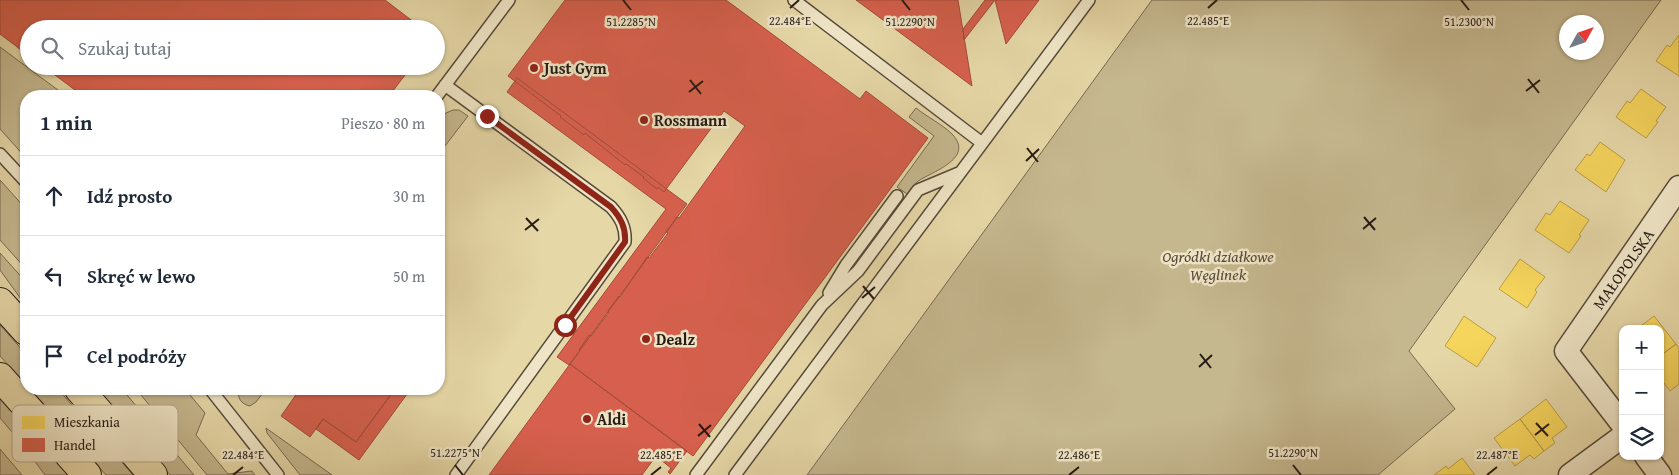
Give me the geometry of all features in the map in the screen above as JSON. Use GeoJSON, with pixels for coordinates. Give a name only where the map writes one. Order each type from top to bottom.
{"type":"FeatureCollection","features":[{"type":"Feature","properties":{"kind":"main road"},"geometry":{"type":"LineString","coordinates":[[0,302],[20,324]]}},
{"type":"Feature","properties":{"kind":"main road"},"geometry":{"type":"LineString","coordinates":[[0,377],[25,405]]}},
{"type":"Feature","properties":{"kind":"main road"},"geometry":{"type":"LineString","coordinates":[[84,395],[93,405]]}},
{"type":"Feature","properties":{"kind":"main road"},"geometry":{"type":"LineString","coordinates":[[75,462],[87,475]]}},
{"type":"Feature","properties":{"kind":"main road"},"geometry":{"type":"LineString","coordinates":[[142,462],[153,475]]}},
{"type":"Feature","properties":{"kind":"street","name":"MAŁOPOLSKA"},"geometry":{"type":"LineString","coordinates":[[1619,420],[1566,350],[1679,187]]}},
{"type":"Feature","properties":{"kind":"street"},"geometry":{"type":"LineString","coordinates":[[1570,475],[1619,439]]}},
{"type":"Feature","properties":{"kind":"street"},"geometry":{"type":"LineString","coordinates":[[1649,460],[1660,475]]}},
{"type":"Feature","properties":{"kind":"lane"},"geometry":{"type":"LineString","coordinates":[[441,90],[509,0]]}},
{"type":"Feature","properties":{"kind":"lane"},"geometry":{"type":"LineString","coordinates":[[794,0],[982,143]]}},
{"type":"Feature","properties":{"kind":"lane"},"geometry":{"type":"LineString","coordinates":[[735,475],[1089,0]]}},
{"type":"Feature","properties":{"kind":"lane"},"geometry":{"type":"LineString","coordinates":[[445,85],[611,207],[617,214],[625,232],[625,242],[456,475]]}},
{"type":"Feature","properties":{"kind":"lane"},"geometry":{"type":"LineString","coordinates":[[0,154],[20,176]]}},
{"type":"Feature","properties":{"kind":"lane"},"geometry":{"type":"LineString","coordinates":[[822,305],[858,271],[918,190],[962,171]]}},
{"type":"Feature","properties":{"kind":"lane"},"geometry":{"type":"LineString","coordinates":[[696,475],[822,305],[846,265],[897,196]]}},
{"type":"Feature","properties":{"kind":"lane"},"geometry":{"type":"LineString","coordinates":[[219,395],[278,475]]}},
{"type":"Feature","properties":{"kind":"green space","name":"Ogródki działkowe Węglinek"},"geometry":{"type":"Polygon","coordinates":[[[1152,0],[1661,0],[1409,351],[1455,409],[1378,475],[807,475],[1152,0]]]}},
{"type":"Feature","properties":{"kind":"green space"},"geometry":{"type":"Polygon","coordinates":[[[0,47],[20,62],[20,75],[38,75],[58,90],[20,90],[20,151],[0,129],[0,47]]]}},
{"type":"Feature","properties":{"kind":"green space"},"geometry":{"type":"Polygon","coordinates":[[[916,108],[952,134],[958,143],[958,151],[955,158],[948,164],[917,182],[907,194],[897,187],[934,136],[909,117],[916,108]]]}},
{"type":"Feature","properties":{"kind":"green space"},"geometry":{"type":"Polygon","coordinates":[[[459,110],[468,116],[445,146],[445,114],[459,110]]]}},
{"type":"Feature","properties":{"kind":"green space"},"geometry":{"type":"Polygon","coordinates":[[[0,180],[20,202],[20,262],[0,240],[0,180]]]}},
{"type":"Feature","properties":{"kind":"green space"},"geometry":{"type":"Polygon","coordinates":[[[0,253],[20,275],[20,298],[0,270],[0,253]]]}},
{"type":"Feature","properties":{"kind":"green space"},"geometry":{"type":"Polygon","coordinates":[[[0,325],[20,347],[20,378],[0,356],[0,325]]]}},
{"type":"Feature","properties":{"kind":"green space"},"geometry":{"type":"Polygon","coordinates":[[[35,395],[63,395],[72,405],[44,405],[35,395]]]}},
{"type":"Feature","properties":{"kind":"green space"},"geometry":{"type":"Polygon","coordinates":[[[100,395],[127,395],[135,405],[109,405],[100,395]]]}},
{"type":"Feature","properties":{"kind":"green space"},"geometry":{"type":"Polygon","coordinates":[[[141,395],[190,395],[205,413],[196,435],[228,474],[252,471],[255,475],[207,475],[178,440],[178,405],[149,405],[141,395]]]}},
{"type":"Feature","properties":{"kind":"green space"},"geometry":{"type":"Polygon","coordinates":[[[239,395],[261,395],[250,406],[240,400],[239,395]]]}},
{"type":"Feature","properties":{"kind":"green space"},"geometry":{"type":"Polygon","coordinates":[[[0,399],[12,412],[12,432],[0,418],[0,399]]]}},
{"type":"Feature","properties":{"kind":"green space"},"geometry":{"type":"Polygon","coordinates":[[[266,428],[332,475],[300,475],[267,433],[266,428]]]}},
{"type":"Feature","properties":{"kind":"green space"},"geometry":{"type":"Polygon","coordinates":[[[0,449],[22,475],[0,475],[0,449]]]}},
{"type":"Feature","properties":{"kind":"green space"},"geometry":{"type":"Polygon","coordinates":[[[178,456],[194,475],[170,475],[159,462],[178,462],[178,456]]]}},
{"type":"Feature","properties":{"kind":"green space"},"geometry":{"type":"Polygon","coordinates":[[[35,462],[56,462],[68,475],[45,475],[35,462]]]}},
{"type":"Feature","properties":{"kind":"green space"},"geometry":{"type":"Polygon","coordinates":[[[95,462],[122,462],[133,475],[106,475],[95,462]]]}},
{"type":"Feature","properties":{"kind":"building: Mieszkania"},"geometry":{"type":"Polygon","coordinates":[[[1679,35],[1679,76],[1656,61],[1667,45],[1670,47],[1679,35]]]}},
{"type":"Feature","properties":{"kind":"building: Mieszkania"},"geometry":{"type":"Polygon","coordinates":[[[1641,89],[1666,107],[1646,138],[1616,117],[1627,101],[1630,103],[1641,89]]]}},
{"type":"Feature","properties":{"kind":"building: Mieszkania"},"geometry":{"type":"Polygon","coordinates":[[[1600,142],[1625,160],[1606,192],[1575,170],[1587,154],[1590,156],[1600,142]]]}},
{"type":"Feature","properties":{"kind":"building: Mieszkania"},"geometry":{"type":"Polygon","coordinates":[[[1560,201],[1589,220],[1569,253],[1535,230],[1546,213],[1550,215],[1560,201]]]}},
{"type":"Feature","properties":{"kind":"building: Mieszkania"},"geometry":{"type":"Polygon","coordinates":[[[1520,259],[1545,277],[1535,290],[1537,292],[1527,308],[1499,289],[1520,259]]]}},
{"type":"Feature","properties":{"kind":"building: Mieszkania"},"geometry":{"type":"Polygon","coordinates":[[[1464,316],[1496,338],[1477,367],[1445,346],[1464,316]]]}},
{"type":"Feature","properties":{"kind":"building: Mieszkania"},"geometry":{"type":"Polygon","coordinates":[[[1654,316],[1661,325],[1642,325],[1654,316]]]}},
{"type":"Feature","properties":{"kind":"building: Mieszkania"},"geometry":{"type":"Polygon","coordinates":[[[1664,329],[1676,344],[1664,353],[1664,329]]]}},
{"type":"Feature","properties":{"kind":"building: Mieszkania"},"geometry":{"type":"Polygon","coordinates":[[[1676,344],[1679,348],[1679,384],[1670,391],[1664,383],[1664,353],[1676,344]]]}},
{"type":"Feature","properties":{"kind":"building: Mieszkania"},"geometry":{"type":"Polygon","coordinates":[[[1546,399],[1567,427],[1552,438],[1555,443],[1544,451],[1520,419],[1546,399]]]}},
{"type":"Feature","properties":{"kind":"building: Mieszkania"},"geometry":{"type":"Polygon","coordinates":[[[1520,419],[1544,451],[1534,459],[1530,455],[1515,466],[1494,438],[1520,419]]]}},
{"type":"Feature","properties":{"kind":"building: Mieszkania"},"geometry":{"type":"Polygon","coordinates":[[[1462,458],[1475,475],[1434,475],[1446,466],[1448,469],[1462,458]]]}},
{"type":"Feature","properties":{"kind":"building: Handel"},"geometry":{"type":"Polygon","coordinates":[[[0,0],[385,0],[411,20],[20,20],[20,49],[0,34],[0,0]]]}},
{"type":"Feature","properties":{"kind":"building: Handel"},"geometry":{"type":"Polygon","coordinates":[[[565,0],[726,0],[860,99],[866,91],[928,138],[693,456],[570,364],[589,335],[591,336],[647,257],[649,258],[668,233],[666,232],[677,217],[679,218],[745,126],[724,111],[664,192],[658,187],[657,189],[644,177],[625,165],[585,133],[584,135],[508,76],[565,0]]]}},
{"type":"Feature","properties":{"kind":"building: Handel"},"geometry":{"type":"Polygon","coordinates":[[[856,0],[958,0],[972,86],[856,0]]]}},
{"type":"Feature","properties":{"kind":"building: Handel"},"geometry":{"type":"Polygon","coordinates":[[[985,0],[995,0],[964,40],[963,29],[985,0]]]}},
{"type":"Feature","properties":{"kind":"building: Handel"},"geometry":{"type":"Polygon","coordinates":[[[995,0],[1039,0],[1006,44],[995,0]]]}},
{"type":"Feature","properties":{"kind":"building: Handel"},"geometry":{"type":"Polygon","coordinates":[[[55,75],[405,75],[394,90],[75,90],[55,75]]]}},
{"type":"Feature","properties":{"kind":"building: Handel"},"geometry":{"type":"Polygon","coordinates":[[[517,78],[687,204],[569,365],[557,357],[666,209],[507,92],[517,78]]]}},
{"type":"Feature","properties":{"kind":"building: Handel","name":"Aldi"},"geometry":{"type":"Polygon","coordinates":[[[570,364],[687,451],[670,474],[668,472],[671,468],[656,456],[642,475],[489,475],[570,364]]]}},
{"type":"Feature","properties":{"kind":"building: Handel"},"geometry":{"type":"Polygon","coordinates":[[[296,395],[391,395],[356,442],[323,419],[310,437],[281,416],[296,395]]]}},
{"type":"Feature","properties":{"kind":"building: Handel"},"geometry":{"type":"Polygon","coordinates":[[[391,395],[406,395],[359,460],[316,429],[323,419],[356,442],[391,395]]]}},
{"type":"Feature","properties":{"kind":"place","name":"Just Gym"},"geometry":{"type":"Point","coordinates":[534,68]}},
{"type":"Feature","properties":{"kind":"place","name":"Rossmann"},"geometry":{"type":"Point","coordinates":[644,120]}},
{"type":"Feature","properties":{"kind":"place","name":"Dealz"},"geometry":{"type":"Point","coordinates":[646,339]}},
{"type":"Feature","properties":{"kind":"place","name":"Aldi"},"geometry":{"type":"Point","coordinates":[587,419]}},
{"type":"Feature","properties":{"kind":"route"},"geometry":{"type":"LineString","coordinates":[[487,116],[611,207],[623,224],[625,242],[565,325]]}}]}
